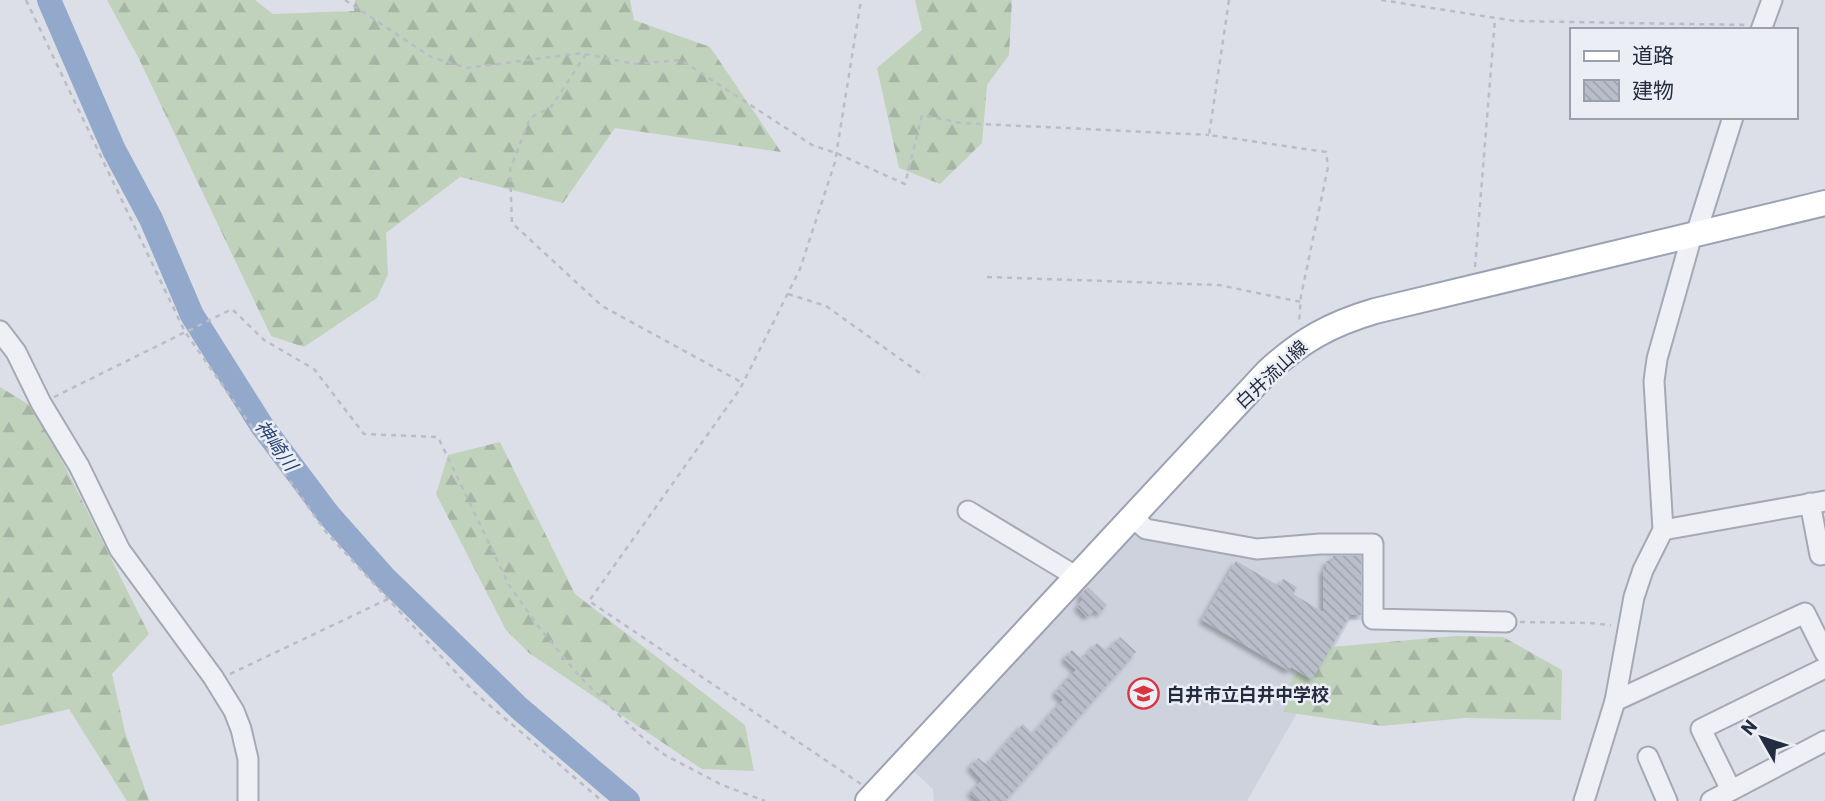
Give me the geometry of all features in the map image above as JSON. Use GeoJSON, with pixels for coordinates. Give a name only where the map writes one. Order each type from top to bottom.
{"type":"FeatureCollection","features":[{"type":"Feature","properties":{"kind":"main road","name":"白井流山線"},"geometry":{"type":"LineString","coordinates":[[872,797],[1268,371],[1297,346],[1331,326],[1353,318],[1825,202]]}},
{"type":"Feature","properties":{"kind":"street"},"geometry":{"type":"LineString","coordinates":[[1761,28],[1772,0]]}},
{"type":"Feature","properties":{"kind":"street"},"geometry":{"type":"LineString","coordinates":[[1584,801],[1615,701],[1634,597],[1643,570],[1663,530],[1654,380],[1657,359],[1731,119]]}},
{"type":"Feature","properties":{"kind":"street"},"geometry":{"type":"LineString","coordinates":[[0,331],[16,352],[41,403],[79,466],[120,550],[216,681],[233,711],[241,729],[248,759],[248,801]]}},
{"type":"Feature","properties":{"kind":"street"},"geometry":{"type":"LineString","coordinates":[[1663,530],[1817,502],[1820,555],[1825,554]]}},
{"type":"Feature","properties":{"kind":"street"},"geometry":{"type":"LineString","coordinates":[[968,510],[1077,577]]}},
{"type":"Feature","properties":{"kind":"street"},"geometry":{"type":"LineString","coordinates":[[1132,517],[1146,529],[1258,549],[1320,544],[1373,544],[1373,619],[1506,622]]}},
{"type":"Feature","properties":{"kind":"street"},"geometry":{"type":"LineString","coordinates":[[1615,701],[1805,613],[1821,632],[1825,653]]}},
{"type":"Feature","properties":{"kind":"street"},"geometry":{"type":"LineString","coordinates":[[1731,790],[1701,729],[1825,667]]}},
{"type":"Feature","properties":{"kind":"street"},"geometry":{"type":"LineString","coordinates":[[1711,801],[1825,741]]}},
{"type":"Feature","properties":{"kind":"street"},"geometry":{"type":"LineString","coordinates":[[1648,757],[1667,801]]}},
{"type":"Feature","properties":{"kind":"path"},"geometry":{"type":"LineString","coordinates":[[26,0],[185,332],[326,533],[474,692],[599,800]]}},
{"type":"Feature","properties":{"kind":"path"},"geometry":{"type":"LineString","coordinates":[[345,0],[431,57],[467,68],[581,52],[634,64],[681,60],[812,145],[905,184],[922,115],[961,123],[1209,135],[1326,152],[1328,167],[1301,302],[1297,346]]}},
{"type":"Feature","properties":{"kind":"path"},"geometry":{"type":"LineString","coordinates":[[861,0],[836,153],[800,270],[743,383],[589,601],[872,797]]}},
{"type":"Feature","properties":{"kind":"path"},"geometry":{"type":"LineString","coordinates":[[1209,135],[1228,0]]}},
{"type":"Feature","properties":{"kind":"path"},"geometry":{"type":"LineString","coordinates":[[1381,0],[1515,21],[1754,25],[1759,28]]}},
{"type":"Feature","properties":{"kind":"path"},"geometry":{"type":"LineString","coordinates":[[1473,288],[1495,18]]}},
{"type":"Feature","properties":{"kind":"path"},"geometry":{"type":"LineString","coordinates":[[586,54],[551,107],[530,118],[510,170],[512,223],[602,306],[743,383]]}},
{"type":"Feature","properties":{"kind":"path"},"geometry":{"type":"LineString","coordinates":[[987,277],[1219,285],[1301,302]]}},
{"type":"Feature","properties":{"kind":"path"},"geometry":{"type":"LineString","coordinates":[[788,294],[826,306],[925,376]]}},
{"type":"Feature","properties":{"kind":"path"},"geometry":{"type":"LineString","coordinates":[[41,403],[232,309],[264,340],[314,369],[364,434],[438,437],[509,585],[580,677],[645,740],[665,755],[722,785],[765,801]]}},
{"type":"Feature","properties":{"kind":"path"},"geometry":{"type":"LineString","coordinates":[[216,681],[388,599]]}},
{"type":"Feature","properties":{"kind":"path"},"geometry":{"type":"LineString","coordinates":[[1506,622],[1591,623],[1630,627]]}},
{"type":"Feature","properties":{"kind":"shaded area","name":"白井市立白井中学校"},"geometry":{"type":"Polygon","coordinates":[[[1134,528],[1143,533],[1369,549],[1368,620],[1350,620],[1247,801],[934,801],[933,789],[911,769],[1134,528]]]}},
{"type":"Feature","properties":{"kind":"green space"},"geometry":{"type":"Polygon","coordinates":[[[107,0],[255,0],[273,14],[354,11],[355,0],[630,0],[634,20],[710,47],[781,152],[615,128],[563,203],[460,177],[386,233],[388,274],[377,298],[304,347],[271,336],[139,59],[107,0]]]}},
{"type":"Feature","properties":{"kind":"green space"},"geometry":{"type":"Polygon","coordinates":[[[915,0],[1012,0],[1009,55],[987,85],[982,143],[940,184],[899,168],[877,68],[922,30],[915,0]]]}},
{"type":"Feature","properties":{"kind":"green space"},"geometry":{"type":"Polygon","coordinates":[[[0,387],[36,409],[149,634],[112,674],[125,732],[149,801],[127,801],[69,709],[0,726],[0,387]]]}},
{"type":"Feature","properties":{"kind":"green space"},"geometry":{"type":"Polygon","coordinates":[[[500,442],[575,594],[745,725],[754,771],[702,769],[529,653],[506,630],[436,494],[448,455],[500,442]]]}},
{"type":"Feature","properties":{"kind":"green space"},"geometry":{"type":"Polygon","coordinates":[[[1455,636],[1503,637],[1562,670],[1561,720],[1465,718],[1382,726],[1284,712],[1292,678],[1320,648],[1455,636]]]}},
{"type":"Feature","properties":{"kind":"building"},"geometry":{"type":"Polygon","coordinates":[[[1333,556],[1361,556],[1361,615],[1350,615],[1312,680],[1291,667],[1289,671],[1202,620],[1236,561],[1279,586],[1283,579],[1297,587],[1293,594],[1323,612],[1323,569],[1326,569],[1326,561],[1333,561],[1333,556]]]}},
{"type":"Feature","properties":{"kind":"building"},"geometry":{"type":"Polygon","coordinates":[[[1088,587],[1107,605],[1099,614],[1095,610],[1087,617],[1077,607],[1083,599],[1079,596],[1088,587]]]}},
{"type":"Feature","properties":{"kind":"building"},"geometry":{"type":"Polygon","coordinates":[[[1120,637],[1136,652],[1005,801],[979,801],[970,793],[982,780],[970,767],[978,758],[987,765],[1023,724],[1033,734],[1063,700],[1055,693],[1076,670],[1064,659],[1072,650],[1082,659],[1097,643],[1107,651],[1120,637]]]}},
{"type":"Feature","properties":{"kind":"waterway","name":"神崎川"},"geometry":{"type":"LineString","coordinates":[[49,0],[114,150],[151,219],[192,315],[262,426],[328,514],[384,577],[519,708],[628,801]]}},
{"type":"Feature","properties":{"kind":"place","name":"白井市立白井中学校"},"geometry":{"type":"Point","coordinates":[1144,694]}}]}
